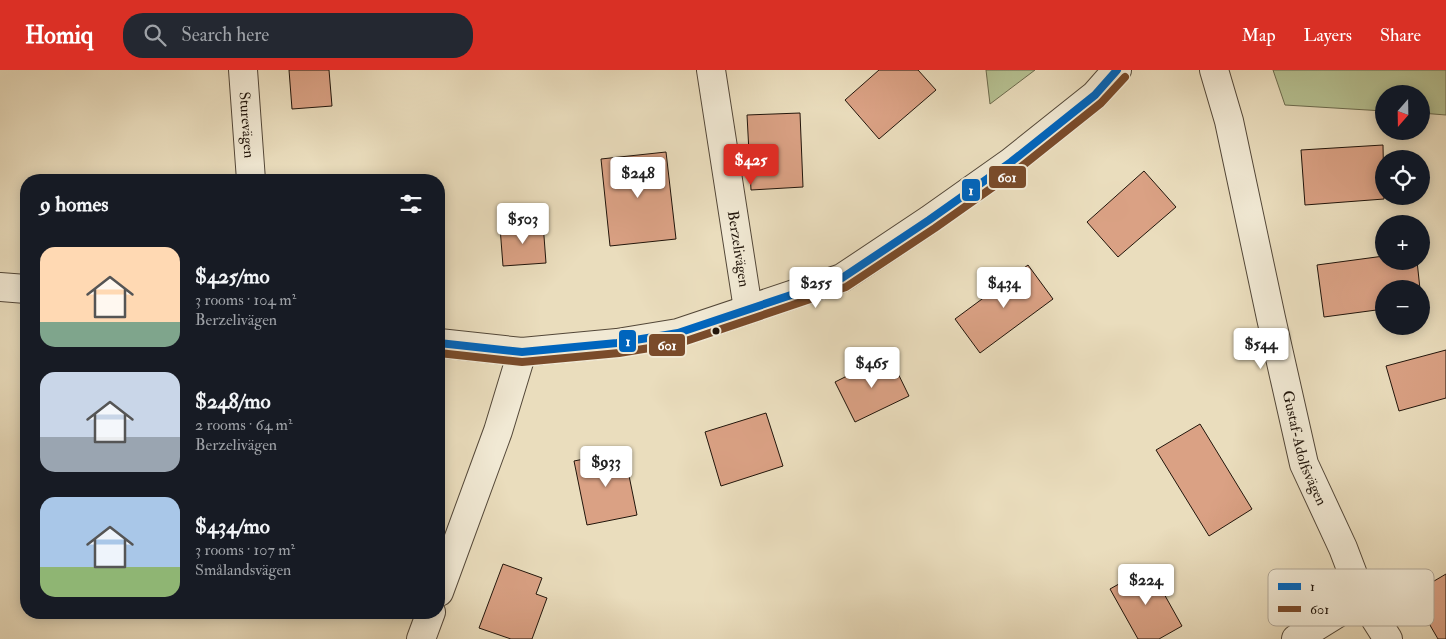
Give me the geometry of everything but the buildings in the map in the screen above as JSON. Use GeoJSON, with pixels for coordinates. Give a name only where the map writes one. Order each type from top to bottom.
{"type":"FeatureCollection","features":[{"type":"Feature","properties":{"kind":"street","name":"Sturevägen"},"geometry":{"type":"LineString","coordinates":[[243,70],[251,174]]}},
{"type":"Feature","properties":{"kind":"street","name":"Berzelivägen"},"geometry":{"type":"LineString","coordinates":[[711,70],[748,309]]}},
{"type":"Feature","properties":{"kind":"street"},"geometry":{"type":"LineString","coordinates":[[445,344],[522,352],[617,343],[678,334],[842,278],[1011,162],[1094,95],[1117,70]]}},
{"type":"Feature","properties":{"kind":"street","name":"Gustaf-Adolfsvägen"},"geometry":{"type":"LineString","coordinates":[[1214,70],[1229,121],[1304,464],[1351,569]]}},
{"type":"Feature","properties":{"kind":"street"},"geometry":{"type":"LineString","coordinates":[[0,286],[20,288]]}},
{"type":"Feature","properties":{"kind":"street"},"geometry":{"type":"LineString","coordinates":[[445,576],[498,431],[522,352]]}},
{"type":"Feature","properties":{"kind":"street"},"geometry":{"type":"LineString","coordinates":[[422,639],[429,619]]}},
{"type":"Feature","properties":{"kind":"street"},"geometry":{"type":"LineString","coordinates":[[1296,639],[1317,626]]}},
{"type":"Feature","properties":{"kind":"street","name":"Gustaf-Adolfsvägen"},"geometry":{"type":"LineString","coordinates":[[1380,626],[1388,639]]}},
{"type":"Feature","properties":{"kind":"green space"},"geometry":{"type":"Polygon","coordinates":[[[986,70],[1035,70],[990,104],[986,70]]]}},
{"type":"Feature","properties":{"kind":"green space"},"geometry":{"type":"Polygon","coordinates":[[[1273,70],[1446,70],[1446,115],[1430,114],[1430,85],[1375,85],[1375,110],[1285,105],[1273,70]]]}},
{"type":"Feature","properties":{"kind":"transit line","name":"1"},"geometry":{"type":"LineString","coordinates":[[445,344],[522,352],[617,343],[678,333],[842,278],[1011,162],[1095,95],[1117,70]]}},
{"type":"Feature","properties":{"kind":"transit line","name":"601"},"geometry":{"type":"LineString","coordinates":[[445,354],[522,362],[619,353],[680,343],[846,287],[935,228],[1017,170],[1101,103],[1125,77]]}}]}
